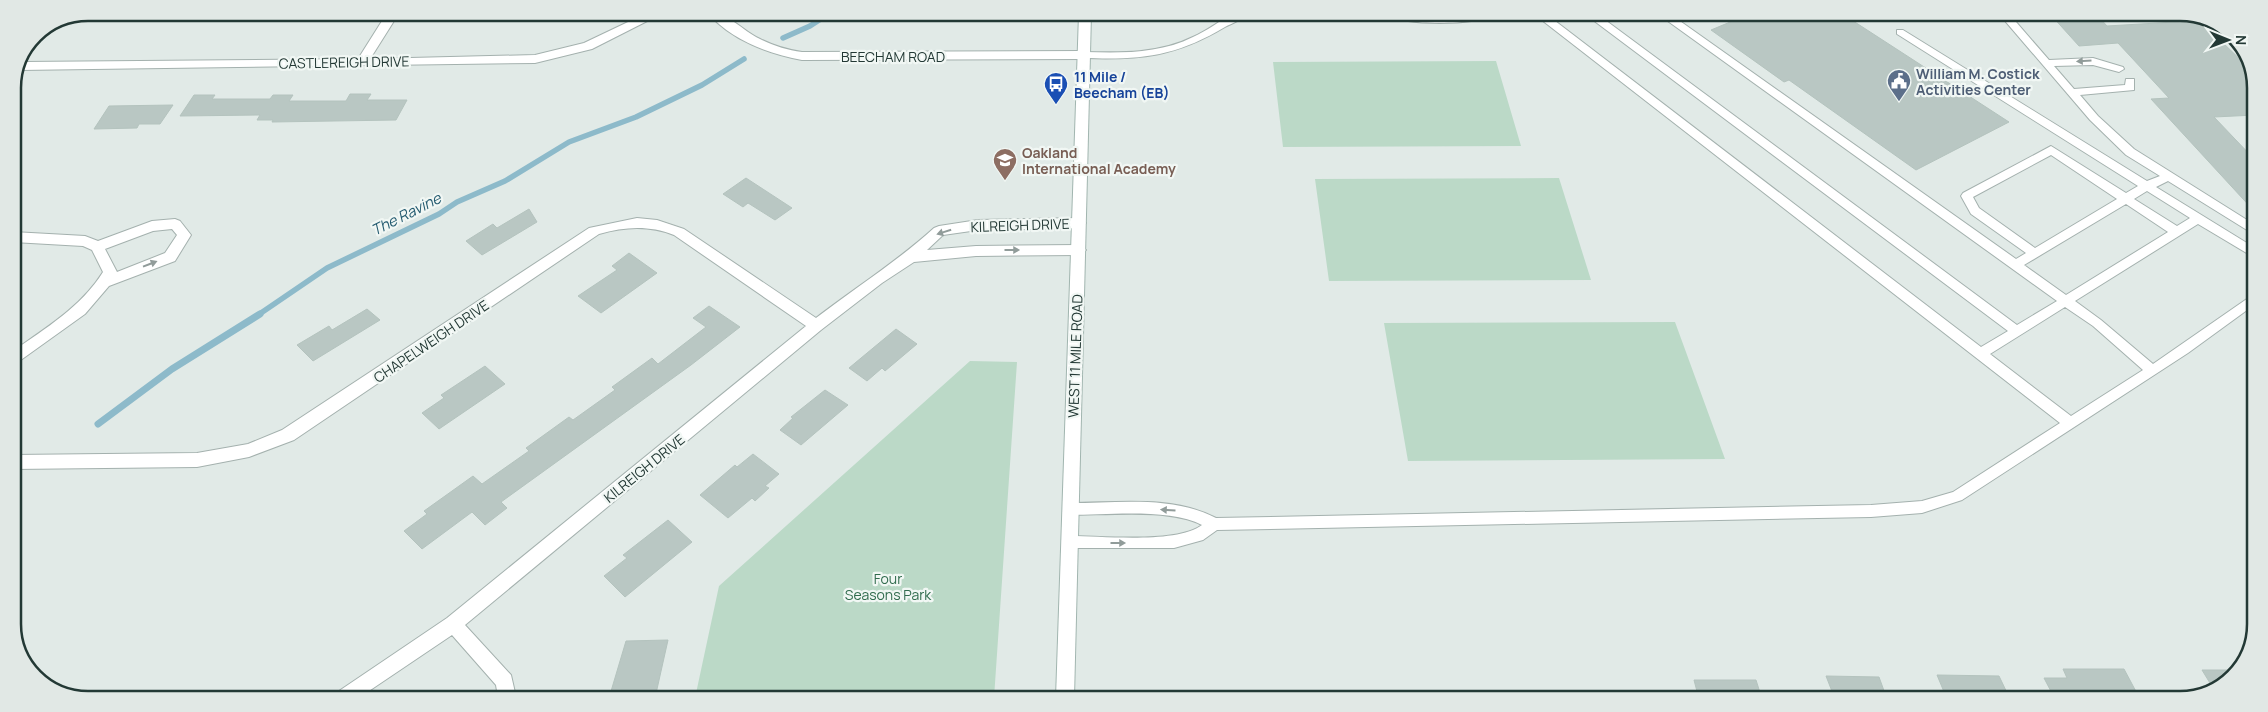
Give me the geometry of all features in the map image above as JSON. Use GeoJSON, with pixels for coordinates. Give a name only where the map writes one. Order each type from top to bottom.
{"type":"FeatureCollection","features":[{"type":"Feature","properties":{"kind":"street"},"geometry":{"type":"LineString","coordinates":[[362,62],[388,21]]}},
{"type":"Feature","properties":{"kind":"street","name":"CASTLEREIGH DRIVE"},"geometry":{"type":"LineString","coordinates":[[25,66],[505,61],[535,59],[588,46],[640,21]]}},
{"type":"Feature","properties":{"kind":"street","name":"BEECHAM ROAD"},"geometry":{"type":"LineString","coordinates":[[725,21],[752,41],[767,49],[802,56],[1084,55]]}},
{"type":"Feature","properties":{"kind":"street","name":"WEST 11 MILE ROAD"},"geometry":{"type":"LineString","coordinates":[[1065,691],[1086,21]]}},
{"type":"Feature","properties":{"kind":"street","name":"CHAPELWEIGH DRIVE"},"geometry":{"type":"LineString","coordinates":[[21,462],[197,460],[249,450],[280,438],[317,417],[594,231],[611,226],[636,222],[659,223],[679,232],[816,326]]}},
{"type":"Feature","properties":{"kind":"street","name":"KILREIGH DRIVE"},"geometry":{"type":"LineString","coordinates":[[354,691],[453,624],[816,326],[877,279],[911,257],[939,231],[978,225],[1079,223]]}},
{"type":"Feature","properties":{"kind":"street"},"geometry":{"type":"LineString","coordinates":[[98,247],[152,226],[175,224],[184,235],[170,257],[105,282]]}},
{"type":"Feature","properties":{"kind":"street"},"geometry":{"type":"LineString","coordinates":[[21,237],[85,241],[98,247],[110,272],[102,289],[82,309],[21,352]]}},
{"type":"Feature","properties":{"kind":"street","name":"KILREIGH DRIVE"},"geometry":{"type":"LineString","coordinates":[[911,257],[976,251],[1078,250]]}},
{"type":"Feature","properties":{"kind":"street"},"geometry":{"type":"LineString","coordinates":[[453,624],[505,682],[506,691]]}},
{"type":"Feature","properties":{"kind":"lane"},"geometry":{"type":"LineString","coordinates":[[1084,55],[1118,56],[1172,50],[1197,40],[1231,21]]}},
{"type":"Feature","properties":{"kind":"lane"},"geometry":{"type":"LineString","coordinates":[[1548,21],[2069,422]]}},
{"type":"Feature","properties":{"kind":"lane"},"geometry":{"type":"LineString","coordinates":[[1599,21],[2017,331]]}},
{"type":"Feature","properties":{"kind":"lane"},"geometry":{"type":"LineString","coordinates":[[1674,21],[2097,323],[2152,370]]}},
{"type":"Feature","properties":{"kind":"lane"},"geometry":{"type":"LineString","coordinates":[[2010,21],[2094,118],[2130,152],[2247,226]]}},
{"type":"Feature","properties":{"kind":"lane"},"geometry":{"type":"LineString","coordinates":[[1900,32],[2247,249]]}},
{"type":"Feature","properties":{"kind":"lane"},"geometry":{"type":"LineString","coordinates":[[2046,63],[2094,60],[2108,62],[2120,69]]}},
{"type":"Feature","properties":{"kind":"lane"},"geometry":{"type":"LineString","coordinates":[[2072,92],[2130,88],[2130,81]]}},
{"type":"Feature","properties":{"kind":"lane"},"geometry":{"type":"LineString","coordinates":[[2035,254],[1975,211],[1966,196],[2051,150],[2178,232]]}},
{"type":"Feature","properties":{"kind":"lane"},"geometry":{"type":"LineString","coordinates":[[2015,265],[2126,198],[2167,177]]}},
{"type":"Feature","properties":{"kind":"lane"},"geometry":{"type":"LineString","coordinates":[[1980,354],[2199,218]]}},
{"type":"Feature","properties":{"kind":"lane"},"geometry":{"type":"LineString","coordinates":[[1070,509],[1172,510],[1197,515],[1214,524],[1872,511],[1922,507],[1957,496],[2152,370],[2247,304]]}},
{"type":"Feature","properties":{"kind":"lane"},"geometry":{"type":"LineString","coordinates":[[1070,542],[1174,542],[1198,536],[1214,524]]}},
{"type":"Feature","properties":{"kind":"green space"},"geometry":{"type":"Polygon","coordinates":[[[1496,61],[1521,146],[1283,147],[1273,62],[1496,61]]]}},
{"type":"Feature","properties":{"kind":"green space"},"geometry":{"type":"Polygon","coordinates":[[[1559,178],[1591,280],[1329,281],[1315,179],[1559,178]]]}},
{"type":"Feature","properties":{"kind":"green space"},"geometry":{"type":"Polygon","coordinates":[[[1675,322],[1725,459],[1408,461],[1384,323],[1675,322]]]}},
{"type":"Feature","properties":{"kind":"green space","name":"Four Seasons Park"},"geometry":{"type":"Polygon","coordinates":[[[970,361],[1017,362],[994,691],[696,691],[719,586],[970,361]]]}},
{"type":"Feature","properties":{"kind":"building","name":"William M. Costick Activities Center"},"geometry":{"type":"Polygon","coordinates":[[[1733,21],[1853,21],[2009,122],[1916,170],[1789,80],[1784,82],[1711,30],[1733,21]]]}},
{"type":"Feature","properties":{"kind":"building"},"geometry":{"type":"Polygon","coordinates":[[[2056,21],[2102,21],[2107,26],[2184,21],[2205,26],[2221,35],[2224,38],[2218,38],[2242,63],[2247,84],[2247,115],[2214,117],[2247,152],[2247,203],[2151,99],[2169,98],[2118,43],[2079,46],[2056,21]]]}},
{"type":"Feature","properties":{"kind":"building"},"geometry":{"type":"Polygon","coordinates":[[[350,94],[371,94],[367,100],[407,100],[396,120],[272,122],[273,120],[257,120],[260,115],[180,116],[194,95],[215,95],[212,99],[270,99],[273,95],[293,95],[289,101],[346,101],[350,94]]]}},
{"type":"Feature","properties":{"kind":"building"},"geometry":{"type":"Polygon","coordinates":[[[173,105],[160,124],[139,124],[137,128],[94,129],[109,106],[173,105]]]}},
{"type":"Feature","properties":{"kind":"building"},"geometry":{"type":"Polygon","coordinates":[[[746,178],[792,208],[775,220],[748,203],[743,207],[723,194],[746,178]]]}},
{"type":"Feature","properties":{"kind":"building"},"geometry":{"type":"Polygon","coordinates":[[[529,209],[537,222],[482,255],[466,241],[493,224],[497,228],[529,209]]]}},
{"type":"Feature","properties":{"kind":"building"},"geometry":{"type":"Polygon","coordinates":[[[629,253],[657,273],[601,313],[578,296],[617,270],[612,266],[629,253]]]}},
{"type":"Feature","properties":{"kind":"building"},"geometry":{"type":"Polygon","coordinates":[[[709,306],[740,327],[691,365],[501,502],[507,508],[485,525],[472,512],[422,549],[404,531],[427,514],[424,511],[473,476],[482,484],[529,451],[526,448],[569,417],[573,420],[615,390],[612,387],[652,358],[658,364],[706,327],[693,318],[709,306]]]}},
{"type":"Feature","properties":{"kind":"building"},"geometry":{"type":"Polygon","coordinates":[[[367,309],[380,320],[313,361],[297,345],[329,326],[332,330],[367,309]]]}},
{"type":"Feature","properties":{"kind":"building"},"geometry":{"type":"Polygon","coordinates":[[[896,329],[917,344],[885,371],[882,368],[867,381],[849,368],[896,329]]]}},
{"type":"Feature","properties":{"kind":"building"},"geometry":{"type":"Polygon","coordinates":[[[485,366],[505,384],[439,429],[422,413],[444,398],[441,395],[485,366]]]}},
{"type":"Feature","properties":{"kind":"building"},"geometry":{"type":"Polygon","coordinates":[[[825,390],[848,405],[801,445],[780,430],[793,418],[791,417],[825,390]]]}},
{"type":"Feature","properties":{"kind":"building"},"geometry":{"type":"Polygon","coordinates":[[[753,454],[779,474],[765,486],[769,488],[755,501],[752,498],[728,518],[700,495],[735,465],[737,467],[753,454]]]}},
{"type":"Feature","properties":{"kind":"building"},"geometry":{"type":"Polygon","coordinates":[[[668,520],[692,542],[625,597],[604,576],[627,558],[623,555],[668,520]]]}},
{"type":"Feature","properties":{"kind":"building"},"geometry":{"type":"Polygon","coordinates":[[[668,640],[657,691],[611,691],[626,641],[668,640]]]}},
{"type":"Feature","properties":{"kind":"building"},"geometry":{"type":"Polygon","coordinates":[[[2063,669],[2124,669],[2136,691],[2051,691],[2044,678],[2067,678],[2063,669]]]}},
{"type":"Feature","properties":{"kind":"building"},"geometry":{"type":"Polygon","coordinates":[[[2202,670],[2228,670],[2221,677],[2210,683],[2202,670]]]}},
{"type":"Feature","properties":{"kind":"building"},"geometry":{"type":"Polygon","coordinates":[[[1937,675],[1999,676],[2006,691],[1944,691],[1937,675]]]}},
{"type":"Feature","properties":{"kind":"building"},"geometry":{"type":"Polygon","coordinates":[[[1826,676],[1879,677],[1884,691],[1832,691],[1826,676]]]}},
{"type":"Feature","properties":{"kind":"building"},"geometry":{"type":"Polygon","coordinates":[[[1694,680],[1756,680],[1759,691],[1697,691],[1694,680]]]}},
{"type":"Feature","properties":{"kind":"waterway","name":"The Ravine"},"geometry":{"type":"LineString","coordinates":[[783,38],[818,21]]}},
{"type":"Feature","properties":{"kind":"waterway","name":"The Ravine"},"geometry":{"type":"LineString","coordinates":[[258,315],[327,268],[439,214],[457,202],[505,181],[569,142],[636,117],[702,85],[744,59]]}},
{"type":"Feature","properties":{"kind":"waterway","name":"The Ravine"},"geometry":{"type":"LineString","coordinates":[[98,424],[172,369],[260,314]]}},
{"type":"Feature","properties":{"kind":"place","name":"William M. Costick Activities Center"},"geometry":{"type":"Point","coordinates":[1899,102]}},
{"type":"Feature","properties":{"kind":"place","name":"11 Mile / Beecham (EB)"},"geometry":{"type":"Point","coordinates":[1056,105]}},
{"type":"Feature","properties":{"kind":"place","name":"Oakland International Academy"},"geometry":{"type":"Point","coordinates":[1005,181]}}]}
